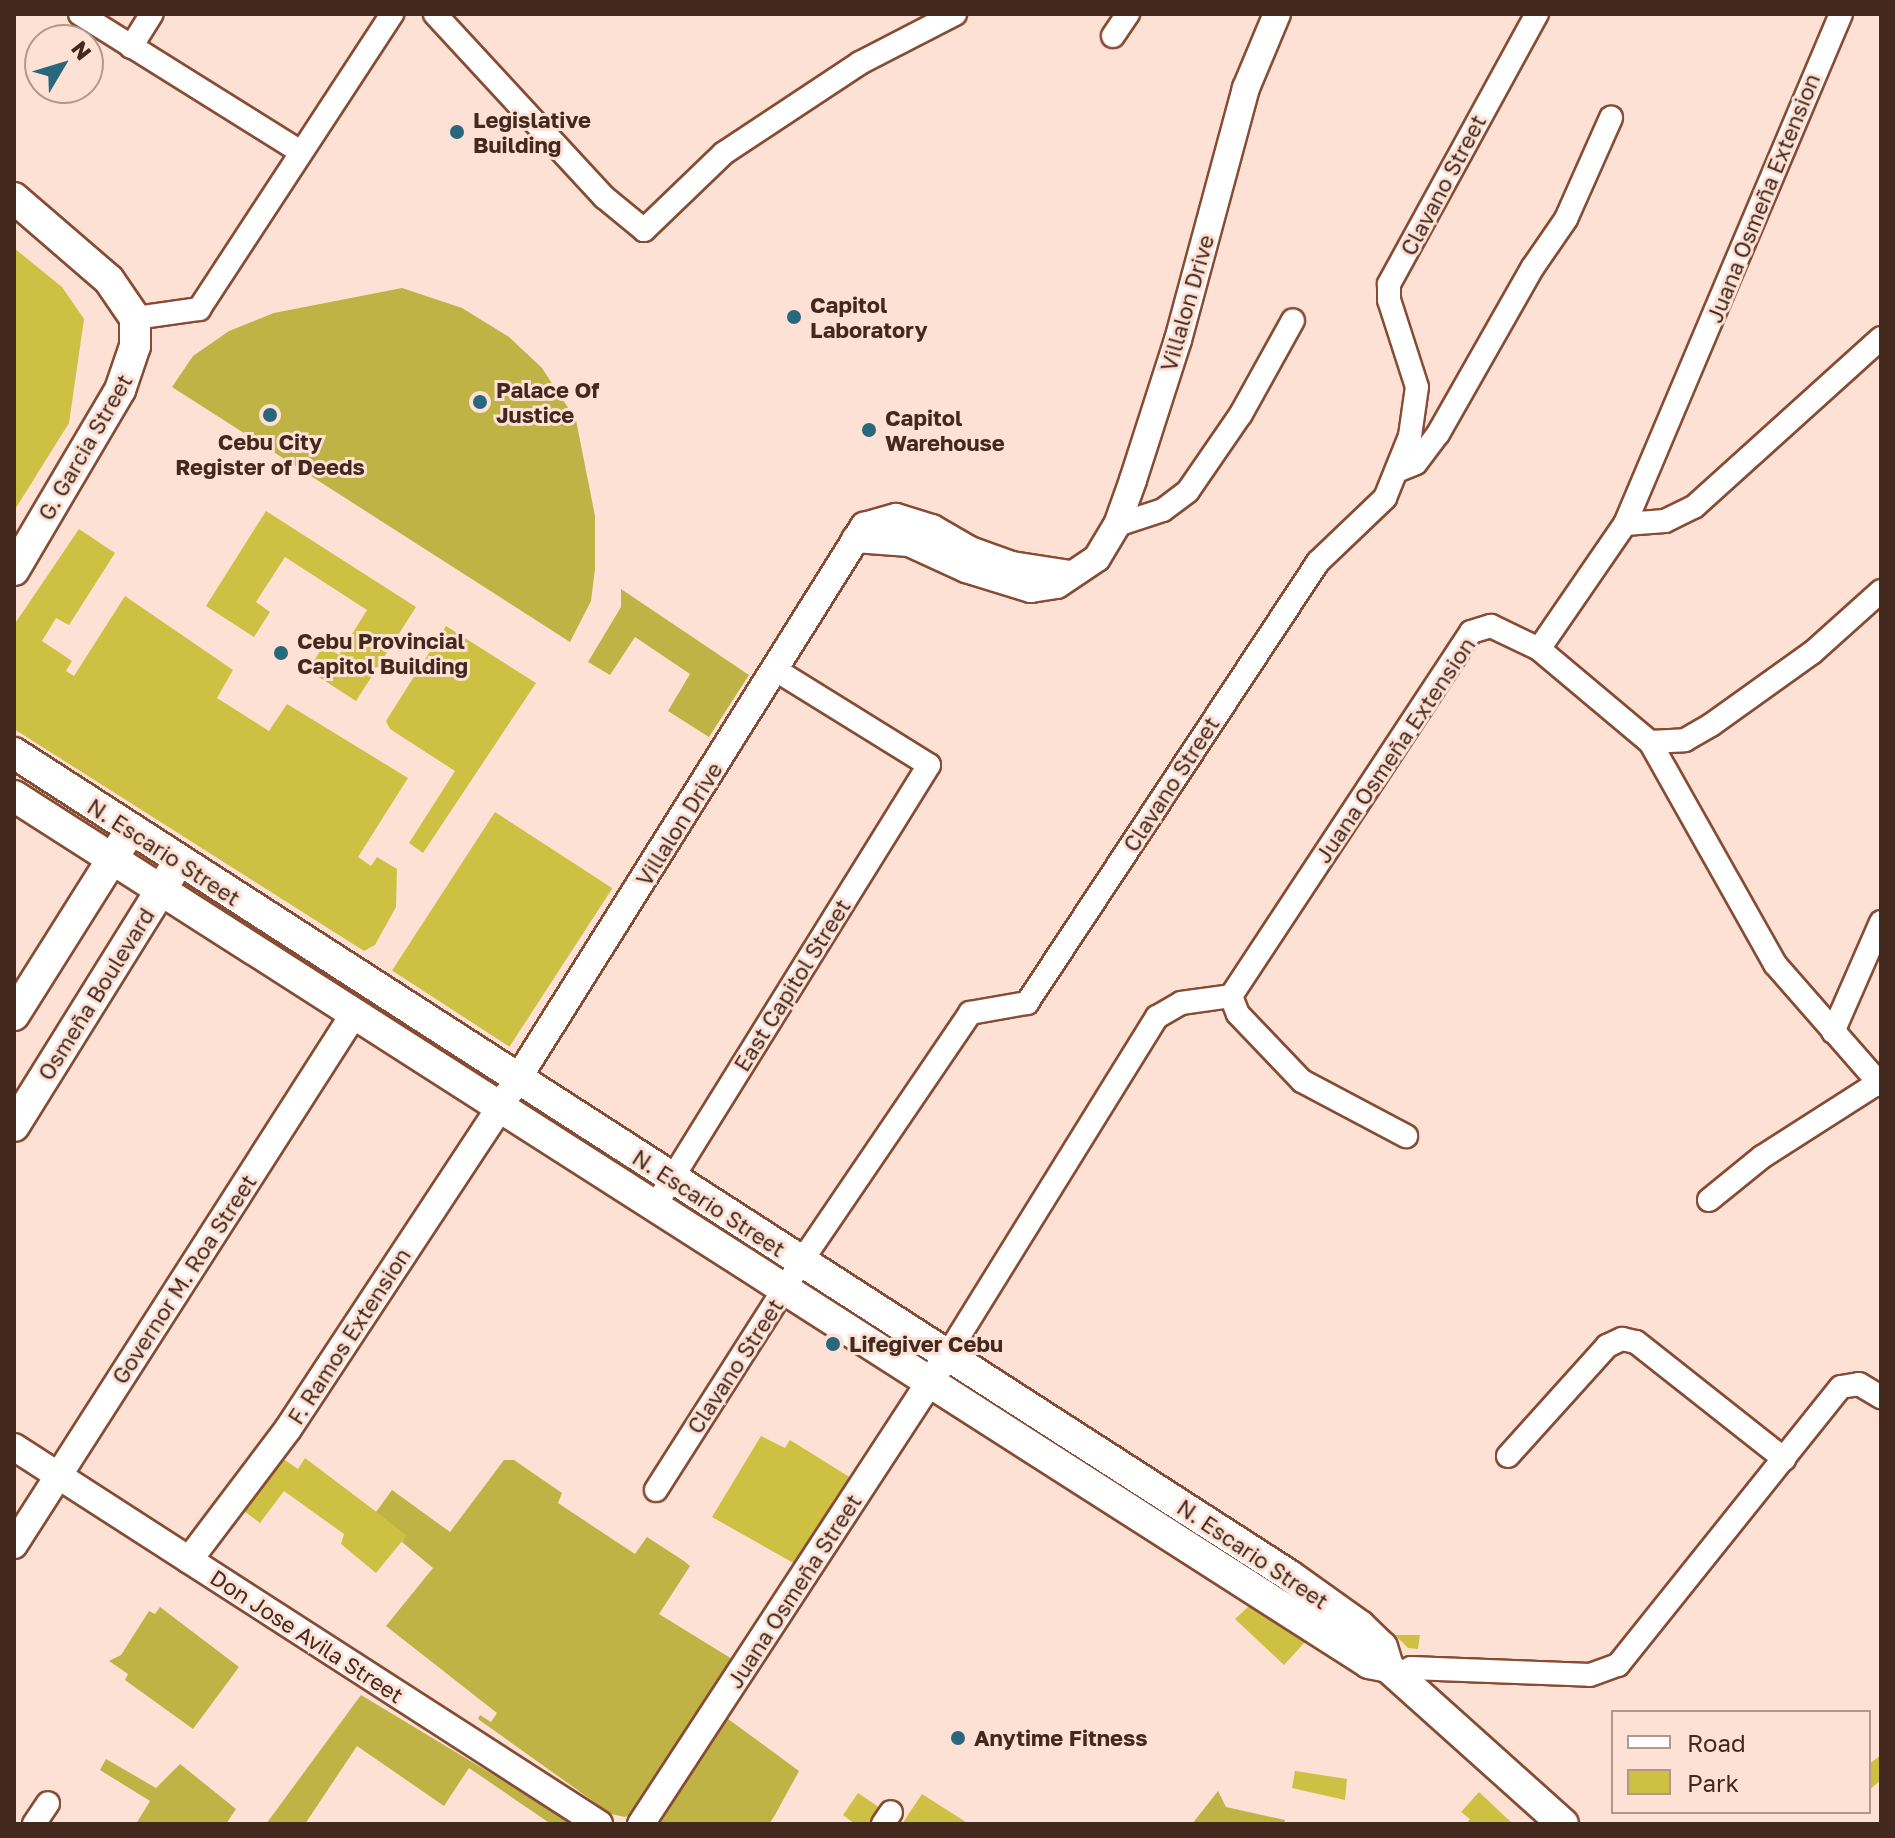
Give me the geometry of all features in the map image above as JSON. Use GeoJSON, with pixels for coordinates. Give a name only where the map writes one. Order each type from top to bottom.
{"type":"FeatureCollection","features":[{"type":"Feature","properties":{"kind":"main road"},"geometry":{"type":"LineString","coordinates":[[14,198],[109,280],[135,318]]}},
{"type":"Feature","properties":{"kind":"main road","name":"G. Garcia Street"},"geometry":{"type":"LineString","coordinates":[[14,570],[120,390],[131,367],[135,318]]}},
{"type":"Feature","properties":{"kind":"main road","name":"N. Escario Street"},"geometry":{"type":"LineString","coordinates":[[14,753],[130,831],[801,1262],[938,1369]]}},
{"type":"Feature","properties":{"kind":"main road","name":"N. Escario Street"},"geometry":{"type":"LineString","coordinates":[[14,796],[784,1288],[938,1369],[1314,1593],[1382,1647],[1393,1672],[1563,1824]]}},
{"type":"Feature","properties":{"kind":"main road"},"geometry":{"type":"LineString","coordinates":[[14,1015],[130,831]]}},
{"type":"Feature","properties":{"kind":"main road","name":"Osmeña Boulevard"},"geometry":{"type":"LineString","coordinates":[[14,1126],[178,862]]}},
{"type":"Feature","properties":{"kind":"street"},"geometry":{"type":"LineString","coordinates":[[80,14],[299,151]]}},
{"type":"Feature","properties":{"kind":"street"},"geometry":{"type":"LineString","coordinates":[[131,47],[152,14]]}},
{"type":"Feature","properties":{"kind":"street"},"geometry":{"type":"LineString","coordinates":[[135,318],[199,309],[299,151],[392,14]]}},
{"type":"Feature","properties":{"kind":"street"},"geometry":{"type":"LineString","coordinates":[[435,14],[604,197],[644,230],[724,153],[860,63],[955,14]]}},
{"type":"Feature","properties":{"kind":"street"},"geometry":{"type":"LineString","coordinates":[[1113,36],[1128,14]]}},
{"type":"Feature","properties":{"kind":"street","name":"Villalon Drive"},"geometry":{"type":"LineString","coordinates":[[500,1107],[776,670],[855,539],[909,543],[966,569],[1031,589],[1057,585],[1097,558],[1117,525],[1178,340],[1246,88],[1277,14]]}},
{"type":"Feature","properties":{"kind":"street","name":"Clavano Street"},"geometry":{"type":"LineString","coordinates":[[656,1490],[801,1262],[970,1013],[1027,1003],[1318,562],[1385,498],[1399,470],[1417,387],[1389,300],[1389,284],[1537,14]]}},
{"type":"Feature","properties":{"kind":"street","name":"Juana Osmeña Extension"},"geometry":{"type":"LineString","coordinates":[[1231,996],[1471,632],[1491,626],[1539,649],[1625,524],[1841,14]]}},
{"type":"Feature","properties":{"kind":"street"},"geometry":{"type":"LineString","coordinates":[[1399,470],[1416,463],[1438,434],[1533,267],[1566,219],[1611,118]]}},
{"type":"Feature","properties":{"kind":"street"},"geometry":{"type":"LineString","coordinates":[[1117,525],[1163,510],[1188,491],[1241,414],[1293,320]]}},
{"type":"Feature","properties":{"kind":"street"},"geometry":{"type":"LineString","coordinates":[[1625,524],[1665,521],[1694,507],[1881,338]]}},
{"type":"Feature","properties":{"kind":"street"},"geometry":{"type":"LineString","coordinates":[[1650,742],[1685,740],[1711,725],[1813,652],[1881,591]]}},
{"type":"Feature","properties":{"kind":"street"},"geometry":{"type":"LineString","coordinates":[[1539,649],[1650,742],[1775,964],[1880,1082],[1762,1157],[1709,1200]]}},
{"type":"Feature","properties":{"kind":"street","name":"East Capitol Street"},"geometry":{"type":"LineString","coordinates":[[655,1206],[929,765],[776,670]]}},
{"type":"Feature","properties":{"kind":"street"},"geometry":{"type":"LineString","coordinates":[[1833,1032],[1881,922]]}},
{"type":"Feature","properties":{"kind":"street"},"geometry":{"type":"LineString","coordinates":[[938,1369],[1157,1017],[1181,1003],[1231,996],[1238,1014],[1302,1081],[1406,1136]]}},
{"type":"Feature","properties":{"kind":"street","name":"Governor M. Roa Street"},"geometry":{"type":"LineString","coordinates":[[14,1545],[354,1014]]}},
{"type":"Feature","properties":{"kind":"street","name":"F. Ramos Extension"},"geometry":{"type":"LineString","coordinates":[[189,1560],[288,1429],[500,1107]]}},
{"type":"Feature","properties":{"kind":"street"},"geometry":{"type":"LineString","coordinates":[[1508,1456],[1607,1346],[1622,1339],[1636,1342],[1784,1459]]}},
{"type":"Feature","properties":{"kind":"street","name":"Juana Osmeña Street"},"geometry":{"type":"LineString","coordinates":[[641,1824],[938,1369]]}},
{"type":"Feature","properties":{"kind":"street"},"geometry":{"type":"LineString","coordinates":[[1393,1672],[1411,1668],[1590,1675],[1618,1665],[1841,1387],[1859,1384],[1881,1397]]}},
{"type":"Feature","properties":{"kind":"street","name":"Don Jose Avila Street"},"geometry":{"type":"LineString","coordinates":[[14,1447],[599,1824]]}},
{"type":"Feature","properties":{"kind":"street"},"geometry":{"type":"LineString","coordinates":[[34,1824],[48,1803]]}},
{"type":"Feature","properties":{"kind":"green space"},"geometry":{"type":"Polygon","coordinates":[[[14,248],[62,287],[84,319],[69,423],[14,511],[14,248]]]}},
{"type":"Feature","properties":{"kind":"green space"},"geometry":{"type":"Polygon","coordinates":[[[266,511],[416,607],[356,701],[308,670],[324,645],[339,655],[367,610],[285,557],[256,602],[270,612],[254,637],[206,606],[266,511]]]}},
{"type":"Feature","properties":{"kind":"green space"},"geometry":{"type":"Polygon","coordinates":[[[79,529],[115,553],[69,625],[56,618],[42,641],[72,661],[66,671],[74,676],[125,596],[233,670],[217,698],[269,731],[287,704],[408,778],[358,857],[371,866],[377,857],[397,869],[396,907],[375,945],[364,951],[14,729],[14,625],[79,529]]]}},
{"type":"Feature","properties":{"kind":"green space"},"geometry":{"type":"Polygon","coordinates":[[[446,626],[536,683],[423,853],[409,843],[455,771],[390,729],[386,721],[446,626]]]}},
{"type":"Feature","properties":{"kind":"green space"},"geometry":{"type":"Polygon","coordinates":[[[495,812],[612,888],[509,1047],[392,971],[495,812]]]}},
{"type":"Feature","properties":{"kind":"green space"},"geometry":{"type":"Polygon","coordinates":[[[761,1436],[785,1448],[790,1440],[851,1478],[797,1565],[712,1517],[761,1436]]]}},
{"type":"Feature","properties":{"kind":"green space"},"geometry":{"type":"Polygon","coordinates":[[[279,1456],[298,1469],[305,1458],[407,1535],[376,1573],[341,1544],[344,1534],[284,1491],[260,1523],[240,1508],[279,1456]]]}},
{"type":"Feature","properties":{"kind":"green space"},"geometry":{"type":"Polygon","coordinates":[[[1249,1606],[1306,1641],[1284,1665],[1235,1619],[1249,1606]]]}},
{"type":"Feature","properties":{"kind":"green space"},"geometry":{"type":"Polygon","coordinates":[[[1395,1635],[1420,1635],[1418,1649],[1408,1648],[1395,1635]]]}},
{"type":"Feature","properties":{"kind":"green space"},"geometry":{"type":"Polygon","coordinates":[[[1881,1755],[1881,1780],[1871,1788],[1871,1762],[1881,1755]]]}},
{"type":"Feature","properties":{"kind":"green space"},"geometry":{"type":"Polygon","coordinates":[[[1295,1771],[1347,1779],[1345,1800],[1292,1788],[1295,1771]]]}},
{"type":"Feature","properties":{"kind":"green space"},"geometry":{"type":"Polygon","coordinates":[[[1479,1792],[1513,1824],[1466,1824],[1470,1819],[1461,1812],[1479,1792]]]}},
{"type":"Feature","properties":{"kind":"green space"},"geometry":{"type":"Polygon","coordinates":[[[858,1793],[883,1810],[874,1824],[855,1824],[843,1815],[858,1793]]]}},
{"type":"Feature","properties":{"kind":"green space"},"geometry":{"type":"Polygon","coordinates":[[[922,1794],[969,1824],[902,1824],[922,1794]]]}},
{"type":"Feature","properties":{"kind":"shaded area"},"geometry":{"type":"Polygon","coordinates":[[[402,288],[462,308],[509,337],[542,368],[576,420],[595,516],[595,569],[591,601],[570,642],[172,387],[193,356],[229,331],[274,313],[402,288]]]}},
{"type":"Feature","properties":{"kind":"shaded area"},"geometry":{"type":"Polygon","coordinates":[[[621,589],[749,675],[709,737],[668,711],[690,674],[635,637],[610,675],[588,662],[621,607],[621,589]]]}},
{"type":"Feature","properties":{"kind":"shaded area"},"geometry":{"type":"Polygon","coordinates":[[[504,1460],[514,1460],[562,1493],[558,1503],[635,1554],[647,1537],[690,1566],[659,1614],[732,1659],[641,1809],[625,1817],[611,1814],[478,1719],[480,1715],[491,1722],[497,1713],[386,1626],[433,1568],[402,1542],[406,1535],[376,1512],[392,1490],[450,1532],[504,1460]]]}},
{"type":"Feature","properties":{"kind":"shaded area"},"geometry":{"type":"Polygon","coordinates":[[[160,1607],[239,1667],[193,1729],[125,1680],[128,1674],[109,1661],[121,1655],[149,1611],[155,1614],[160,1607]]]}},
{"type":"Feature","properties":{"kind":"shaded area"},"geometry":{"type":"Polygon","coordinates":[[[361,1695],[575,1824],[551,1824],[469,1768],[444,1806],[357,1746],[305,1824],[266,1824],[361,1695]]]}},
{"type":"Feature","properties":{"kind":"shaded area"},"geometry":{"type":"Polygon","coordinates":[[[724,1716],[799,1771],[775,1815],[769,1824],[660,1824],[724,1716]]]}},
{"type":"Feature","properties":{"kind":"shaded area"},"geometry":{"type":"Polygon","coordinates":[[[106,1759],[156,1788],[180,1764],[236,1809],[226,1824],[136,1824],[150,1801],[100,1770],[106,1759]]]}},
{"type":"Feature","properties":{"kind":"shaded area"},"geometry":{"type":"Polygon","coordinates":[[[1218,1791],[1226,1807],[1285,1820],[1284,1824],[1192,1824],[1218,1791]]]}},
{"type":"Feature","properties":{"kind":"place","name":"Legislative Building"},"geometry":{"type":"Point","coordinates":[457,132]}},
{"type":"Feature","properties":{"kind":"place","name":"Capitol Laboratory"},"geometry":{"type":"Point","coordinates":[794,317]}},
{"type":"Feature","properties":{"kind":"place","name":"Palace Of Justice"},"geometry":{"type":"Point","coordinates":[480,402]}},
{"type":"Feature","properties":{"kind":"place","name":"Cebu City Register of Deeds"},"geometry":{"type":"Point","coordinates":[270,415]}},
{"type":"Feature","properties":{"kind":"place","name":"Capitol Warehouse"},"geometry":{"type":"Point","coordinates":[869,430]}},
{"type":"Feature","properties":{"kind":"place","name":"Cebu Provincial Capitol Building"},"geometry":{"type":"Point","coordinates":[281,653]}},
{"type":"Feature","properties":{"kind":"place","name":"Lifegiver Cebu"},"geometry":{"type":"Point","coordinates":[833,1344]}},
{"type":"Feature","properties":{"kind":"place","name":"Anytime Fitness"},"geometry":{"type":"Point","coordinates":[958,1738]}}]}
